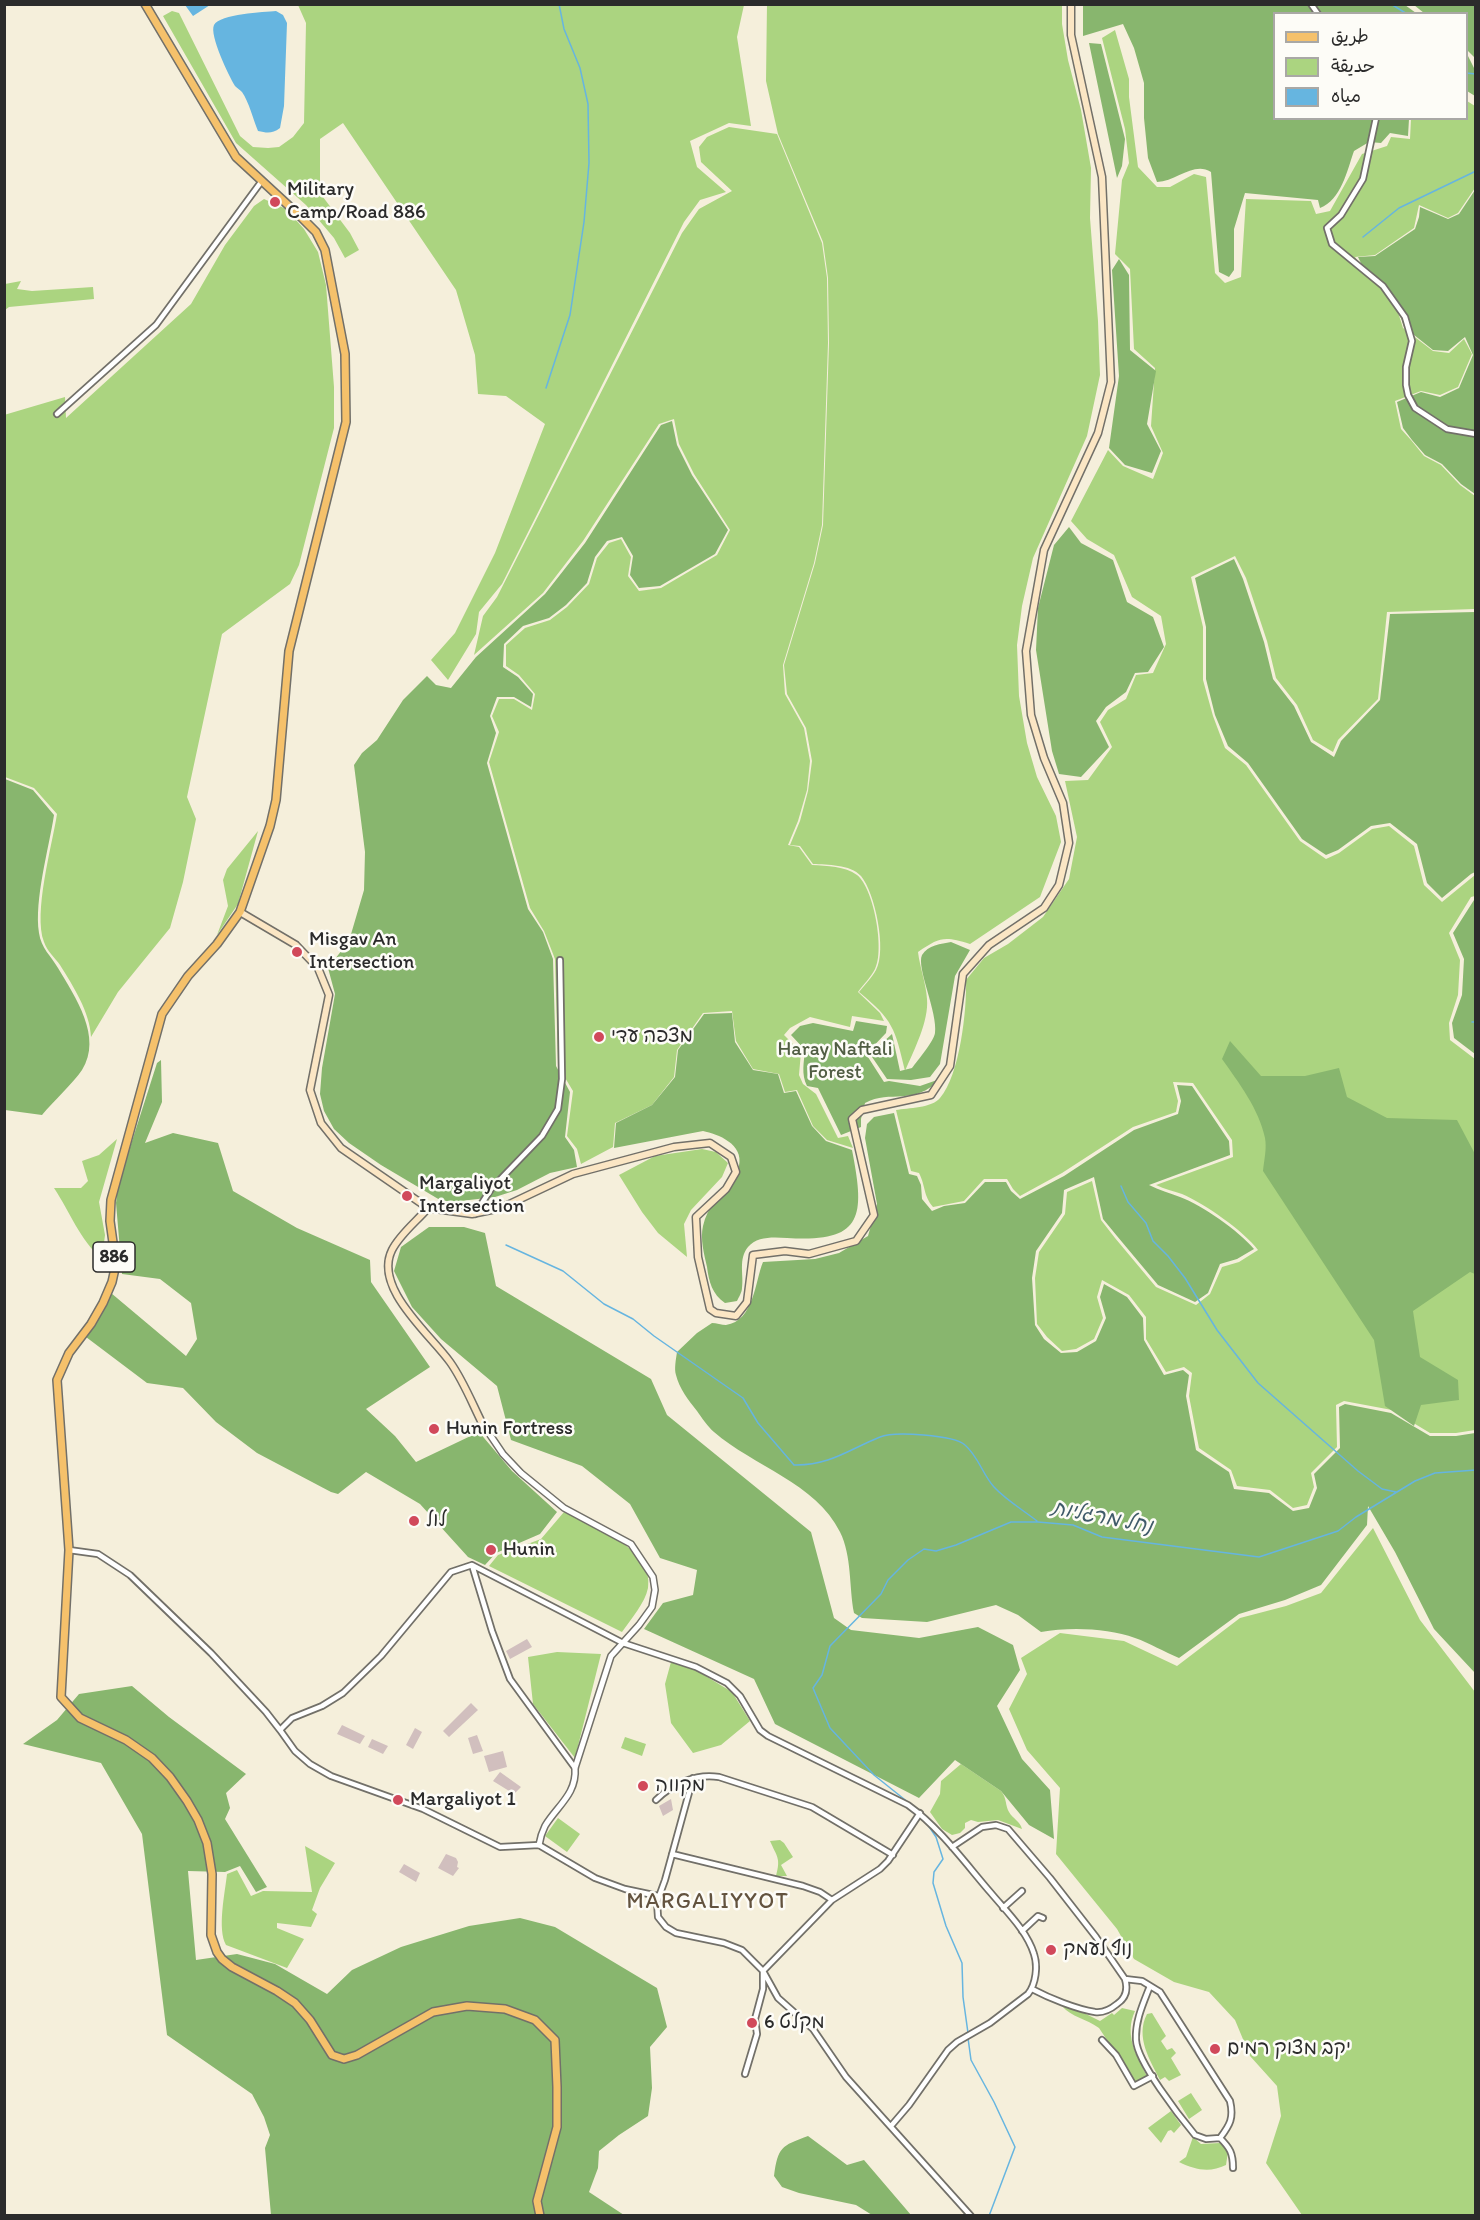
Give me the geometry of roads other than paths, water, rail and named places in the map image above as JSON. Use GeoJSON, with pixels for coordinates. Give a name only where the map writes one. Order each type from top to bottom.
{"type":"FeatureCollection","features":[{"type":"Feature","properties":{"kind":"main road","name":"886"},"geometry":{"type":"LineString","coordinates":[[145,4],[236,157],[316,232],[325,250],[345,354],[346,422],[289,651],[276,800],[270,826],[240,912],[217,945],[188,976],[162,1014],[111,1200],[110,1221],[116,1264],[112,1282],[103,1304],[69,1353],[57,1380],[69,1550],[61,1697],[80,1718],[126,1740],[152,1758],[170,1777],[188,1801],[198,1820],[208,1851],[212,1885],[211,1935],[217,1952],[232,1967],[286,1996],[304,2013],[332,2055],[344,2059],[357,2055],[433,2012],[467,2006],[505,2009],[535,2020],[555,2040],[557,2127],[537,2201],[540,2216]]}},
{"type":"Feature","properties":{"kind":"main road"},"geometry":{"type":"LineString","coordinates":[[240,912],[296,945],[318,968],[330,995],[310,1090],[321,1124],[341,1148],[428,1208],[475,1214],[501,1208],[573,1174],[674,1147],[710,1143],[731,1157],[736,1172],[726,1189],[696,1217],[698,1257],[710,1309],[716,1313],[736,1316],[747,1302],[753,1255],[785,1251],[809,1254],[856,1241],[874,1215],[852,1119],[862,1110],[931,1095],[950,1066],[963,974],[989,945],[1044,908],[1059,885],[1069,843],[1063,803],[1044,758],[1031,715],[1026,651],[1044,550],[1098,434],[1111,382],[1102,177],[1071,35],[1071,4]]}},
{"type":"Feature","properties":{"kind":"main road"},"geometry":{"type":"LineString","coordinates":[[428,1208],[392,1250],[389,1276],[393,1289],[405,1307],[450,1362],[482,1423]]}},
{"type":"Feature","properties":{"kind":"street"},"geometry":{"type":"LineString","coordinates":[[1376,120],[1363,179],[1341,215],[1327,228],[1332,244],[1383,286],[1405,317],[1412,341],[1406,367],[1406,385],[1414,408],[1447,429],[1476,434]]}},
{"type":"Feature","properties":{"kind":"street"},"geometry":{"type":"LineString","coordinates":[[57,414],[156,325],[261,182]]}},
{"type":"Feature","properties":{"kind":"street"},"geometry":{"type":"LineString","coordinates":[[475,1214],[491,1189],[542,1136],[558,1109],[562,1079],[560,960]]}},
{"type":"Feature","properties":{"kind":"street"},"geometry":{"type":"LineString","coordinates":[[482,1423],[503,1454],[521,1473],[564,1508],[631,1545],[651,1573],[656,1590],[651,1607],[639,1625],[611,1656],[575,1768],[575,1784],[564,1803],[544,1827],[538,1845]]}},
{"type":"Feature","properties":{"kind":"street"},"geometry":{"type":"LineString","coordinates":[[69,1550],[98,1554],[130,1575],[211,1653],[266,1712],[291,1747],[310,1764],[332,1776],[423,1809],[500,1847],[538,1845],[595,1878],[625,1889],[658,1896]]}},
{"type":"Feature","properties":{"kind":"street"},"geometry":{"type":"LineString","coordinates":[[280,1730],[292,1718],[322,1706],[343,1693],[381,1656],[451,1572],[472,1565],[622,1643],[696,1667],[727,1683],[740,1696],[760,1730],[768,1736],[920,1813],[952,1847],[1022,1931],[1035,1955],[1032,1989],[998,2017],[948,2050],[909,2105],[891,2126]]}},
{"type":"Feature","properties":{"kind":"street"},"geometry":{"type":"LineString","coordinates":[[472,1565],[492,1631],[510,1679],[575,1768]]}},
{"type":"Feature","properties":{"kind":"street"},"geometry":{"type":"LineString","coordinates":[[656,1800],[665,1791],[693,1778],[707,1775],[719,1777],[812,1807],[893,1855]]}},
{"type":"Feature","properties":{"kind":"street"},"geometry":{"type":"LineString","coordinates":[[693,1778],[658,1896],[658,1917],[666,1927],[676,1933],[724,1943],[742,1950],[763,1971],[778,1998],[813,2029],[846,2077],[971,2216]]}},
{"type":"Feature","properties":{"kind":"street"},"geometry":{"type":"LineString","coordinates":[[745,2074],[757,2034],[755,2019],[763,1989],[763,1971],[832,1900],[880,1869],[893,1855],[920,1813]]}},
{"type":"Feature","properties":{"kind":"street"},"geometry":{"type":"LineString","coordinates":[[952,1847],[982,1827],[996,1825],[1008,1829],[1090,1929],[1125,1979],[1127,1986],[1121,2001],[1103,2011],[1096,2012],[1054,2000],[1032,1989]]}},
{"type":"Feature","properties":{"kind":"street"},"geometry":{"type":"LineString","coordinates":[[672,1854],[803,1886],[820,1892],[832,1900]]}},
{"type":"Feature","properties":{"kind":"street"},"geometry":{"type":"LineString","coordinates":[[1003,1908],[1022,1890]]}},
{"type":"Feature","properties":{"kind":"street"},"geometry":{"type":"LineString","coordinates":[[1022,1931],[1034,1918],[1038,1916],[1043,1918]]}},
{"type":"Feature","properties":{"kind":"street"},"geometry":{"type":"LineString","coordinates":[[1125,1979],[1142,1981],[1160,1992],[1230,2101],[1233,2114],[1230,2125],[1220,2138]]}},
{"type":"Feature","properties":{"kind":"street"},"geometry":{"type":"LineString","coordinates":[[1150,1986],[1136,2024],[1136,2043],[1141,2058],[1195,2135],[1206,2139],[1220,2138],[1230,2146],[1233,2168]]}},
{"type":"Feature","properties":{"kind":"street"},"geometry":{"type":"LineString","coordinates":[[1102,2040],[1116,2055],[1134,2086],[1153,2076]]}},
{"type":"Feature","properties":{"kind":"water"},"geometry":{"type":"Polygon","coordinates":[[[185,5],[210,5],[193,16],[185,5]]]}},
{"type":"Feature","properties":{"kind":"water"},"geometry":{"type":"Polygon","coordinates":[[[276,11],[283,15],[287,23],[284,106],[280,128],[267,133],[258,131],[242,92],[235,86],[224,65],[213,30],[218,21],[225,18],[276,11]]]}},
{"type":"Feature","properties":{"kind":"waterway"},"geometry":{"type":"LineString","coordinates":[[546,388],[570,315],[584,222],[589,163],[588,104],[580,68],[564,29],[559,4]]}},
{"type":"Feature","properties":{"kind":"waterway"},"geometry":{"type":"LineString","coordinates":[[1391,4],[1404,12]]}},
{"type":"Feature","properties":{"kind":"waterway"},"geometry":{"type":"LineString","coordinates":[[1468,73],[1476,74]]}},
{"type":"Feature","properties":{"kind":"waterway"},"geometry":{"type":"LineString","coordinates":[[1363,237],[1399,208],[1476,171]]}},
{"type":"Feature","properties":{"kind":"waterway"},"geometry":{"type":"LineString","coordinates":[[1121,1186],[1128,1202],[1146,1223],[1153,1241],[1185,1278],[1217,1330],[1258,1383],[1358,1471],[1382,1489],[1396,1492]]}},
{"type":"Feature","properties":{"kind":"waterway"},"geometry":{"type":"LineString","coordinates":[[506,1245],[563,1271],[604,1304],[633,1319],[743,1398],[758,1423],[794,1465],[807,1465],[829,1460],[887,1435],[924,1435],[949,1439],[965,1445],[994,1487],[1037,1521]]}},
{"type":"Feature","properties":{"kind":"waterway","name":"נחל מרגליות"},"geometry":{"type":"LineString","coordinates":[[909,1803],[874,1775],[830,1728],[813,1688],[822,1675],[830,1646],[881,1594],[888,1580],[908,1560],[924,1549],[936,1551],[956,1545],[1011,1522],[1038,1522],[1073,1525],[1102,1537],[1259,1557],[1338,1531],[1356,1517],[1415,1481],[1435,1473],[1476,1470]]}},
{"type":"Feature","properties":{"kind":"waterway"},"geometry":{"type":"LineString","coordinates":[[926,1822],[936,1837],[943,1859],[934,1872],[933,1883],[946,1926],[962,1963],[963,1997],[968,2033]]}},
{"type":"Feature","properties":{"kind":"waterway"},"geometry":{"type":"LineString","coordinates":[[968,2038],[971,2060],[1015,2147],[989,2216]]}},
{"type":"Feature","properties":{"kind":"place","name":"Military Camp/Road 886"},"geometry":{"type":"Point","coordinates":[275,202]}},
{"type":"Feature","properties":{"kind":"place","name":"Misgav An Intersection"},"geometry":{"type":"Point","coordinates":[297,952]}},
{"type":"Feature","properties":{"kind":"place","name":"מצפה עדי"},"geometry":{"type":"Point","coordinates":[599,1037]}},
{"type":"Feature","properties":{"kind":"place","name":"Margaliyot Intersection"},"geometry":{"type":"Point","coordinates":[407,1196]}},
{"type":"Feature","properties":{"kind":"place","name":"Hunin Fortress"},"geometry":{"type":"Point","coordinates":[434,1429]}},
{"type":"Feature","properties":{"kind":"place","name":"לול"},"geometry":{"type":"Point","coordinates":[414,1521]}},
{"type":"Feature","properties":{"kind":"place","name":"Hunin"},"geometry":{"type":"Point","coordinates":[491,1550]}},
{"type":"Feature","properties":{"kind":"place","name":"מקווה"},"geometry":{"type":"Point","coordinates":[643,1786]}},
{"type":"Feature","properties":{"kind":"place","name":"Margaliyot 1"},"geometry":{"type":"Point","coordinates":[398,1800]}},
{"type":"Feature","properties":{"kind":"place","name":"נוף לעמק"},"geometry":{"type":"Point","coordinates":[1051,1950]}},
{"type":"Feature","properties":{"kind":"place","name":"מקלט 6"},"geometry":{"type":"Point","coordinates":[752,2023]}},
{"type":"Feature","properties":{"kind":"place","name":"יקב מצוק רמים"},"geometry":{"type":"Point","coordinates":[1215,2049]}},
{"type":"Feature","properties":{"kind":"district","name":"MARGALIYYOT"},"geometry":{"type":"Point","coordinates":[708,1902]}},
{"type":"Feature","properties":{"kind":"park label","name":"Haray Naftali Forest"},"geometry":{"type":"Point","coordinates":[835,1062]}}]}
